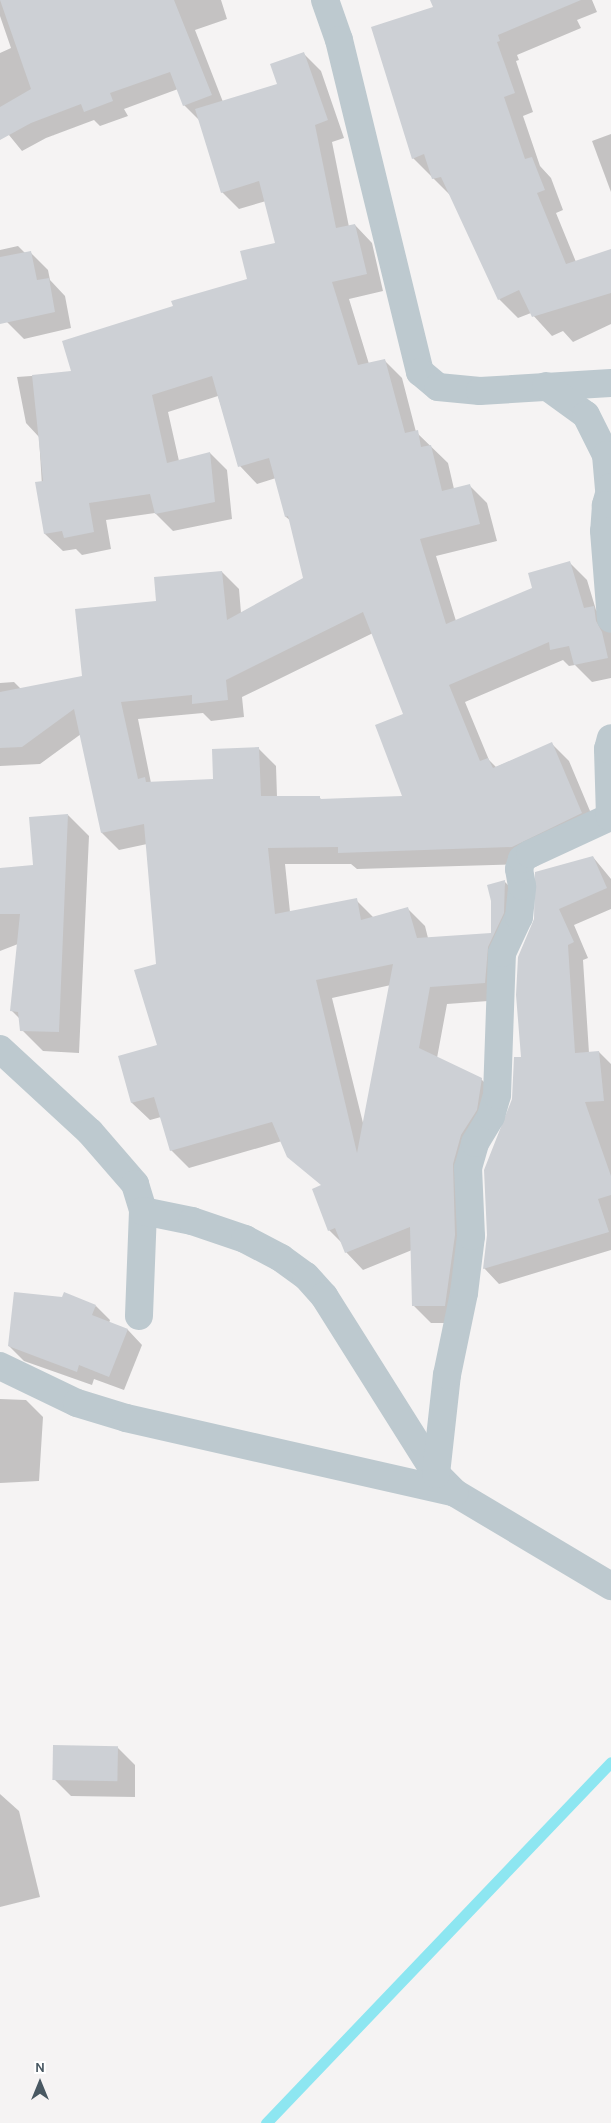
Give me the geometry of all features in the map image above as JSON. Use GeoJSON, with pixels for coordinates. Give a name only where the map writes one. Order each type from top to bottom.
{"type":"FeatureCollection","features":[{"type":"Feature","properties":{"kind":"street"},"geometry":{"type":"LineString","coordinates":[[325,0],[339,40],[420,372],[430,383],[448,389],[480,391],[611,383]]}},
{"type":"Feature","properties":{"kind":"street"},"geometry":{"type":"LineString","coordinates":[[546,386],[586,415],[606,455],[610,488],[604,531],[611,619]]}},
{"type":"Feature","properties":{"kind":"street"},"geometry":{"type":"LineString","coordinates":[[436,1474],[447,1375],[464,1293],[471,1236],[468,1168],[497,1094],[502,953],[519,916],[522,886],[519,869],[522,860],[530,854],[610,817],[608,749],[611,738]]}},
{"type":"Feature","properties":{"kind":"street"},"geometry":{"type":"LineString","coordinates":[[0,1049],[90,1132],[135,1184],[143,1210],[139,1316]]}},
{"type":"Feature","properties":{"kind":"street"},"geometry":{"type":"LineString","coordinates":[[143,1210],[192,1221],[245,1239],[281,1258],[306,1276],[324,1296],[436,1474],[455,1493],[611,1586]]}},
{"type":"Feature","properties":{"kind":"street"},"geometry":{"type":"LineString","coordinates":[[0,1366],[77,1403],[126,1418],[455,1493]]}},
{"type":"Feature","properties":{"kind":"building"},"geometry":{"type":"Polygon","coordinates":[[[0,0],[174,0],[212,95],[183,106],[170,72],[110,93],[113,101],[84,112],[81,104],[31,123],[0,140],[0,107],[31,89],[0,0]]]}},
{"type":"Feature","properties":{"kind":"building"},"geometry":{"type":"Polygon","coordinates":[[[430,0],[581,0],[498,35],[500,41],[497,42],[515,93],[504,97],[525,159],[532,157],[545,190],[537,193],[566,264],[611,249],[611,293],[532,317],[519,290],[498,300],[441,177],[432,179],[424,154],[412,159],[371,27],[433,7],[430,0]]]}},
{"type":"Feature","properties":{"kind":"building"},"geometry":{"type":"Polygon","coordinates":[[[304,52],[328,120],[315,125],[336,228],[355,224],[367,274],[332,282],[358,365],[385,359],[405,433],[418,430],[421,447],[431,445],[442,491],[470,484],[480,524],[420,539],[446,624],[532,588],[528,573],[570,561],[584,608],[594,606],[596,621],[602,632],[608,658],[574,665],[569,646],[550,650],[549,642],[449,685],[480,761],[488,758],[493,768],[552,742],[582,813],[512,847],[338,853],[338,847],[268,848],[275,914],[357,898],[361,920],[408,907],[417,938],[491,933],[491,901],[487,885],[505,880],[504,913],[488,947],[485,983],[430,987],[419,1048],[482,1078],[477,1110],[461,1135],[453,1164],[455,1235],[445,1306],[412,1306],[410,1227],[345,1253],[335,1228],[328,1231],[312,1189],[321,1185],[287,1157],[272,1122],[170,1151],[154,1097],[131,1103],[118,1056],[157,1045],[134,970],[156,964],[144,824],[101,833],[74,709],[22,747],[0,748],[0,692],[82,676],[75,609],[156,601],[154,577],[222,571],[227,620],[303,578],[288,516],[285,517],[269,458],[238,467],[212,376],[152,395],[167,463],[210,452],[215,502],[155,514],[150,494],[89,503],[94,532],[64,538],[62,531],[44,534],[35,482],[43,481],[32,375],[71,371],[62,341],[173,306],[171,301],[247,279],[240,251],[275,243],[259,181],[221,193],[195,109],[277,84],[270,64],[304,52]],[[363,612],[226,680],[228,700],[192,704],[192,695],[121,702],[138,779],[145,777],[146,782],[213,779],[212,749],[259,747],[261,796],[320,796],[320,799],[402,796],[375,725],[403,714],[363,612]],[[393,964],[316,980],[357,1153],[393,964]]]}},
{"type":"Feature","properties":{"kind":"building"},"geometry":{"type":"Polygon","coordinates":[[[31,251],[37,280],[49,278],[55,312],[0,324],[0,257],[31,251]]]}},
{"type":"Feature","properties":{"kind":"building"},"geometry":{"type":"Polygon","coordinates":[[[68,814],[59,1032],[20,1031],[18,1012],[10,1011],[20,914],[0,914],[0,868],[33,865],[29,817],[68,814]]]}},
{"type":"Feature","properties":{"kind":"building"},"geometry":{"type":"Polygon","coordinates":[[[593,856],[607,888],[559,909],[574,942],[568,945],[575,1053],[599,1051],[604,1101],[585,1102],[611,1176],[611,1195],[598,1199],[609,1232],[483,1269],[487,1235],[484,1170],[512,1099],[514,1057],[521,1057],[516,995],[518,957],[534,919],[535,872],[593,856]]]}},
{"type":"Feature","properties":{"kind":"building"},"geometry":{"type":"Polygon","coordinates":[[[14,1292],[62,1297],[64,1292],[96,1305],[92,1315],[128,1329],[109,1377],[79,1365],[77,1372],[8,1346],[14,1292]]]}},
{"type":"Feature","properties":{"kind":"building"},"geometry":{"type":"Polygon","coordinates":[[[53,1745],[118,1746],[117,1781],[52,1780],[53,1745]]]}},
{"type":"Feature","properties":{"kind":"waterway"},"geometry":{"type":"LineString","coordinates":[[266,2123],[611,1762]]}}]}
